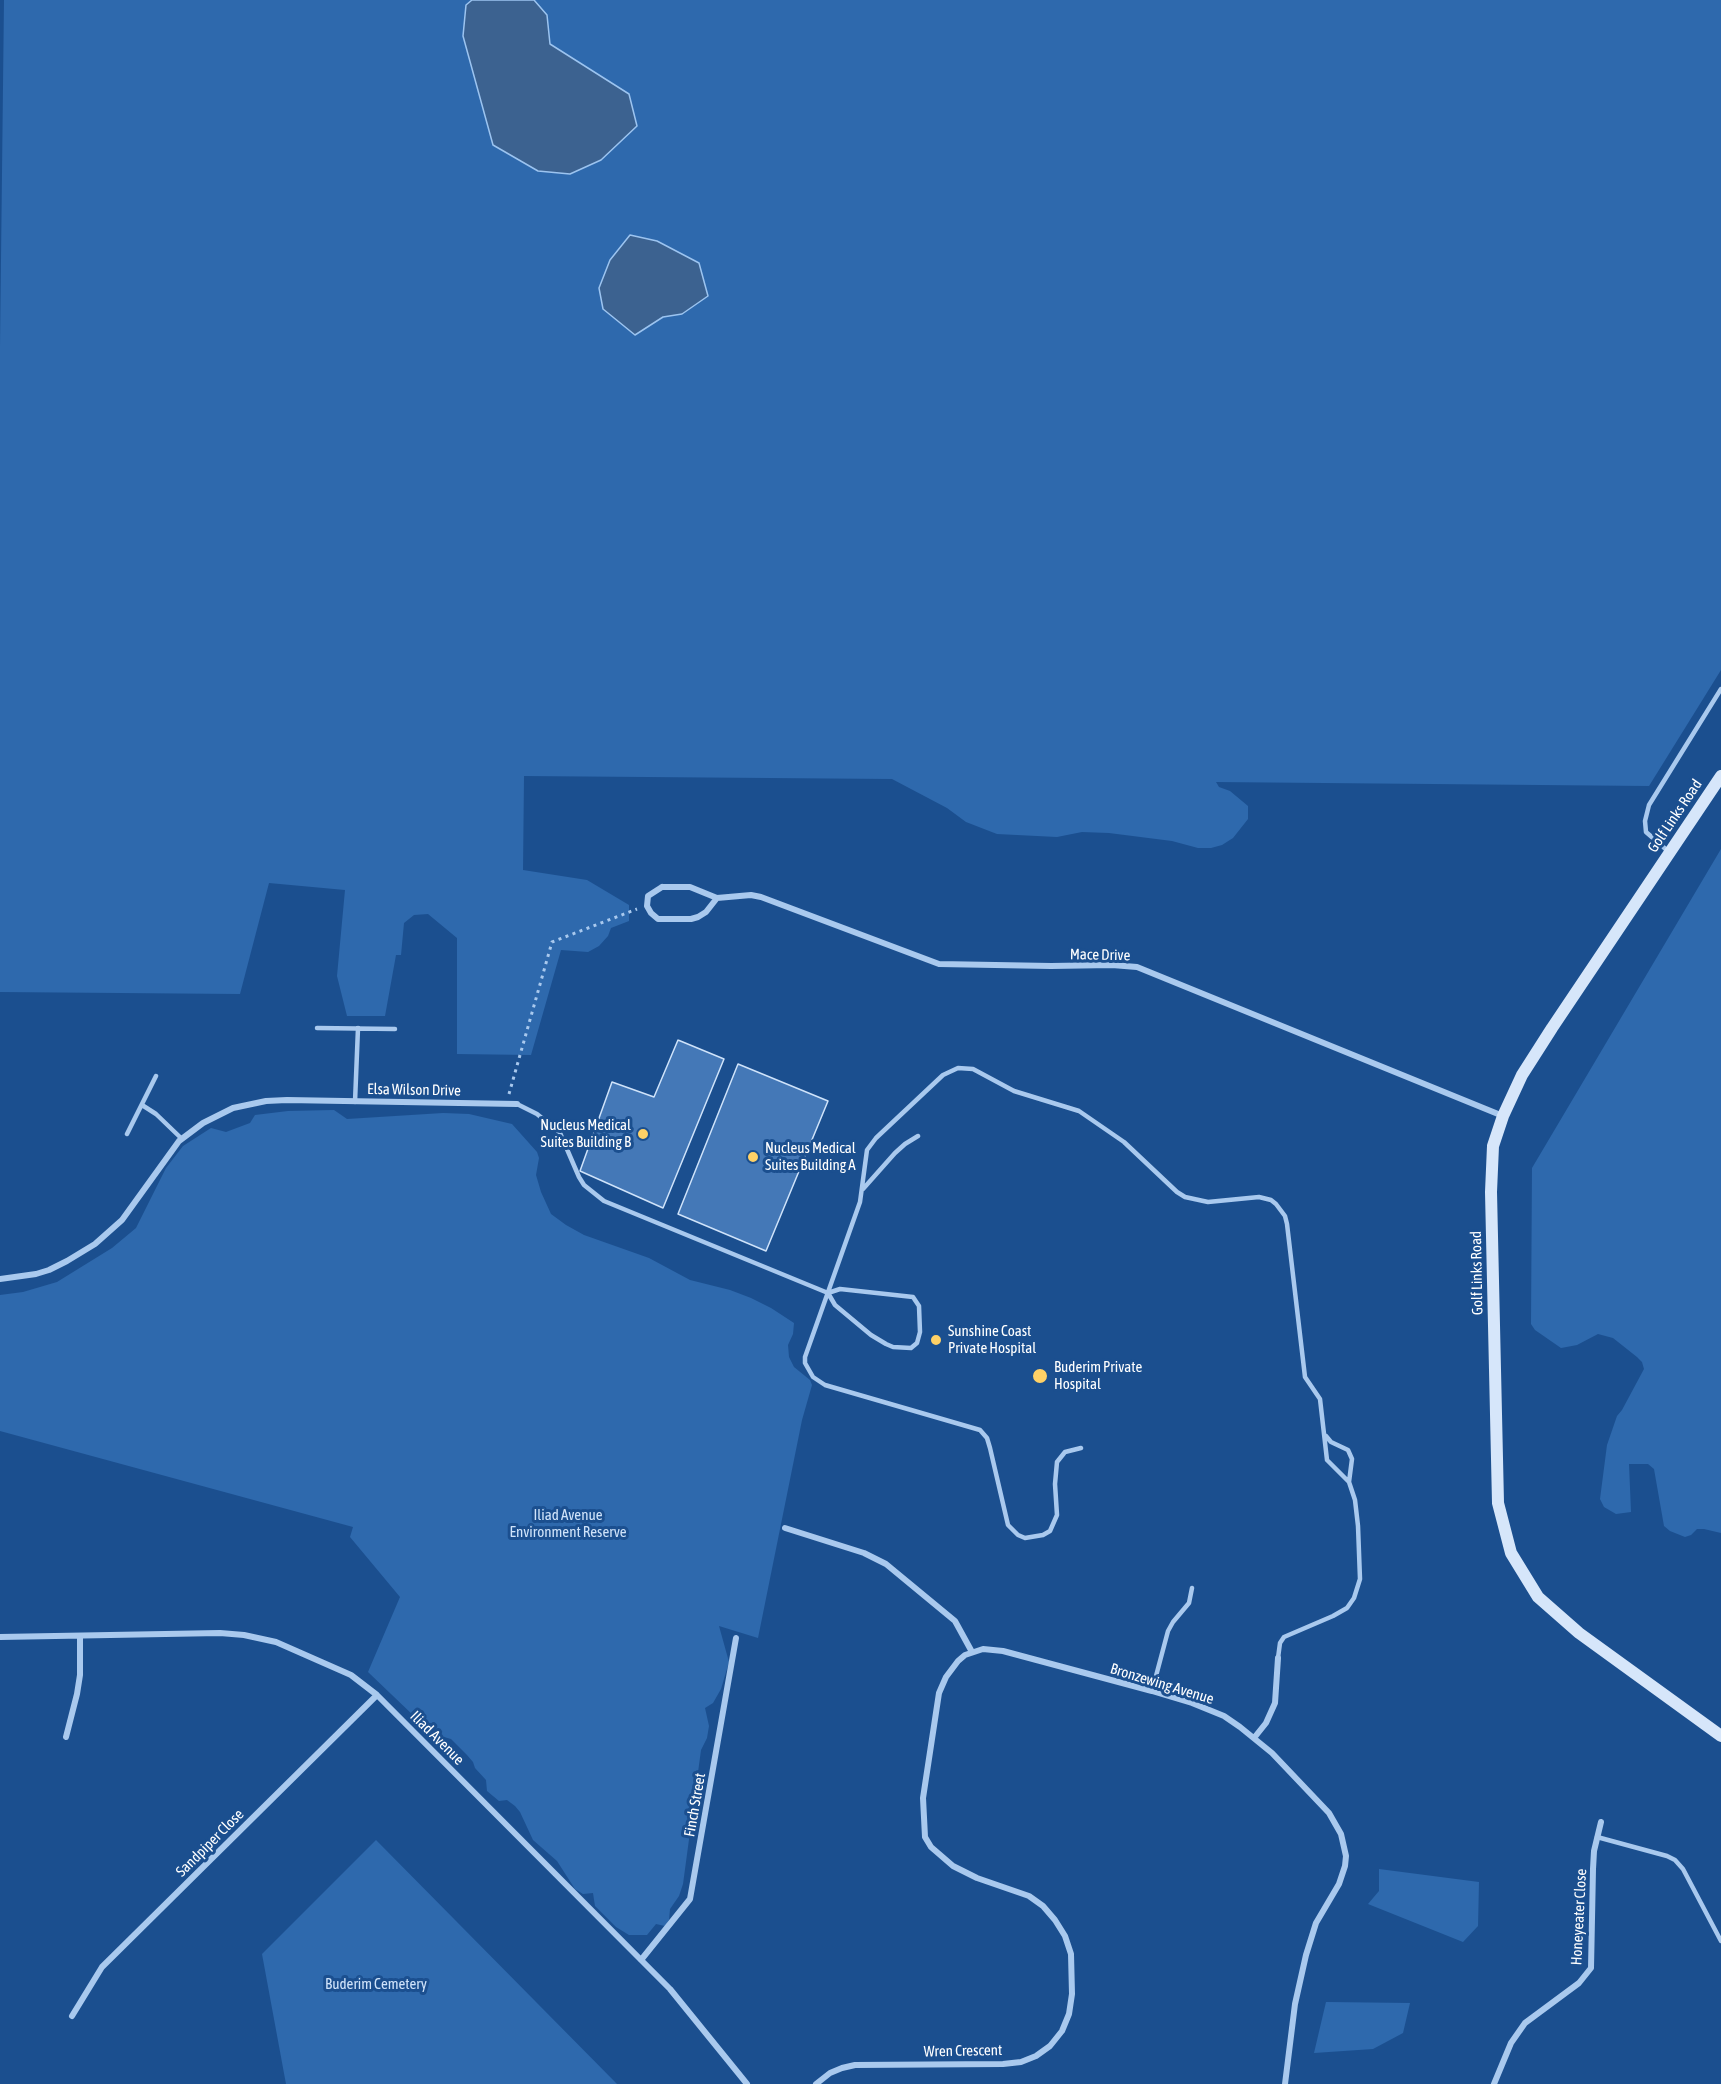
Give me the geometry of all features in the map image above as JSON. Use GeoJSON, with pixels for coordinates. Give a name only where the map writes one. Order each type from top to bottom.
{"type":"FeatureCollection","features":[{"type":"Feature","properties":{"kind":"main road","name":"Golf Links Road"},"geometry":{"type":"LineString","coordinates":[[1721,776],[1522,1075],[1503,1116],[1493,1146],[1492,1250],[1498,1503],[1511,1553],[1538,1597],[1571,1626],[1721,1736]]}},
{"type":"Feature","properties":{"kind":"street","name":"Mace Drive"},"geometry":{"type":"LineString","coordinates":[[647,906],[648,896],[662,887],[690,887],[717,898],[751,895],[761,897],[939,964],[1137,967],[1503,1116]]}},
{"type":"Feature","properties":{"kind":"street"},"geometry":{"type":"LineString","coordinates":[[647,906],[658,919],[691,920],[706,912],[717,898]]}},
{"type":"Feature","properties":{"kind":"street","name":"Elsa Wilson Drive"},"geometry":{"type":"LineString","coordinates":[[0,1279],[27,1276],[50,1269],[68,1262],[95,1244],[122,1220],[169,1153],[182,1139],[213,1118],[248,1104],[287,1100],[517,1104]]}},
{"type":"Feature","properties":{"kind":"street"},"geometry":{"type":"LineString","coordinates":[[785,1528],[864,1552],[886,1564],[955,1621],[972,1652]]}},
{"type":"Feature","properties":{"kind":"street","name":"Iliad Avenue"},"geometry":{"type":"LineString","coordinates":[[0,1637],[220,1633],[259,1637],[276,1642],[339,1669],[377,1695],[641,1959],[684,2004],[747,2084]]}},
{"type":"Feature","properties":{"kind":"street"},"geometry":{"type":"LineString","coordinates":[[66,1737],[78,1694],[80,1636]]}},
{"type":"Feature","properties":{"kind":"street","name":"Finch Street"},"geometry":{"type":"LineString","coordinates":[[641,1959],[690,1899],[736,1638]]}},
{"type":"Feature","properties":{"kind":"street","name":"Bronzewing Avenue"},"geometry":{"type":"LineString","coordinates":[[972,1652],[983,1649],[1003,1651],[1152,1691],[1224,1716],[1254,1738],[1288,1769],[1329,1813],[1341,1834],[1346,1856],[1343,1876],[1317,1923],[1301,1975],[1285,2084]]}},
{"type":"Feature","properties":{"kind":"street","name":"Wren Crescent"},"geometry":{"type":"LineString","coordinates":[[816,2084],[836,2070],[855,2066],[1021,2062],[1036,2056],[1050,2046],[1062,2031],[1069,2014],[1072,1995],[1071,1954],[1056,1920],[1043,1906],[1029,1896],[977,1878],[953,1866],[931,1847],[925,1837],[923,1798],[937,1700],[952,1669],[965,1655],[972,1652]]}},
{"type":"Feature","properties":{"kind":"street"},"geometry":{"type":"LineString","coordinates":[[1254,1738],[1266,1723],[1275,1703],[1278,1658]]}},
{"type":"Feature","properties":{"kind":"street","name":"Sandpiper Close"},"geometry":{"type":"LineString","coordinates":[[72,2016],[102,1967],[377,1695]]}},
{"type":"Feature","properties":{"kind":"street","name":"Honeyeater Close"},"geometry":{"type":"LineString","coordinates":[[1494,2084],[1511,2043],[1525,2023],[1579,1983],[1591,1968],[1593,1869],[1601,1822]]}},
{"type":"Feature","properties":{"kind":"lane"},"geometry":{"type":"LineString","coordinates":[[1669,852],[1646,832],[1645,821],[1648,805],[1721,689]]}},
{"type":"Feature","properties":{"kind":"lane"},"geometry":{"type":"LineString","coordinates":[[317,1028],[395,1029]]}},
{"type":"Feature","properties":{"kind":"lane"},"geometry":{"type":"LineString","coordinates":[[355,1102],[358,1028]]}},
{"type":"Feature","properties":{"kind":"lane"},"geometry":{"type":"LineString","coordinates":[[1081,1448],[1065,1452],[1057,1462],[1054,1484],[1057,1515],[1050,1531],[1033,1538],[1018,1535],[1005,1518],[990,1448],[987,1438],[980,1430],[831,1388],[820,1382],[808,1370],[805,1363],[805,1357],[863,1189],[864,1158],[871,1143],[951,1070],[964,1067],[981,1072],[1014,1091],[1079,1111],[1124,1142],[1170,1186],[1185,1197],[1208,1202],[1254,1197],[1271,1200],[1281,1210],[1287,1224],[1304,1371],[1307,1381],[1320,1399],[1327,1460],[1349,1482],[1355,1500],[1361,1563],[1360,1579],[1354,1598],[1342,1612],[1284,1637],[1280,1643],[1278,1658]]}},
{"type":"Feature","properties":{"kind":"lane"},"geometry":{"type":"LineString","coordinates":[[127,1134],[156,1076]]}},
{"type":"Feature","properties":{"kind":"lane","name":"Elsa Wilson Drive"},"geometry":{"type":"LineString","coordinates":[[517,1104],[537,1114],[560,1133],[584,1185],[604,1201],[828,1293],[835,1305],[871,1335],[886,1344],[893,1347],[911,1348],[917,1343],[920,1332],[919,1306],[913,1297],[840,1289],[828,1293]]}},
{"type":"Feature","properties":{"kind":"lane"},"geometry":{"type":"LineString","coordinates":[[142,1105],[156,1114],[182,1139]]}},
{"type":"Feature","properties":{"kind":"lane"},"geometry":{"type":"LineString","coordinates":[[863,1189],[905,1144],[918,1136]]}},
{"type":"Feature","properties":{"kind":"lane"},"geometry":{"type":"LineString","coordinates":[[1326,1436],[1331,1442],[1351,1454],[1349,1482]]}},
{"type":"Feature","properties":{"kind":"lane"},"geometry":{"type":"LineString","coordinates":[[1152,1691],[1168,1630],[1189,1604],[1192,1588]]}},
{"type":"Feature","properties":{"kind":"lane"},"geometry":{"type":"LineString","coordinates":[[1597,1837],[1675,1860],[1683,1869],[1721,1941]]}},
{"type":"Feature","properties":{"kind":"path"},"geometry":{"type":"LineString","coordinates":[[506,1103],[552,942],[647,906]]}},
{"type":"Feature","properties":{"kind":"green space"},"geometry":{"type":"Polygon","coordinates":[[[4,0],[1721,0],[1721,670],[1649,786],[1216,782],[1219,787],[1230,791],[1248,806],[1248,819],[1233,838],[1222,845],[1211,848],[1198,848],[1172,841],[1109,833],[1082,832],[1057,837],[997,834],[966,822],[947,808],[892,779],[524,776],[523,870],[587,880],[629,905],[629,921],[611,928],[608,936],[599,946],[588,952],[561,950],[531,1055],[457,1054],[457,938],[428,914],[414,915],[404,923],[401,955],[396,955],[385,1016],[347,1016],[337,976],[345,890],[269,883],[240,994],[0,992],[0,346],[4,0]]]}},
{"type":"Feature","properties":{"kind":"green space"},"geometry":{"type":"Polygon","coordinates":[[[1721,849],[1721,1533],[1697,1529],[1685,1537],[1664,1526],[1654,1469],[1648,1464],[1629,1464],[1631,1512],[1616,1514],[1604,1507],[1600,1499],[1607,1445],[1617,1416],[1644,1369],[1637,1357],[1613,1338],[1598,1334],[1577,1345],[1561,1348],[1535,1330],[1531,1324],[1532,1168],[1721,849]]]}},
{"type":"Feature","properties":{"kind":"green space","name":"Iliad Avenue Environment Reserve"},"geometry":{"type":"Polygon","coordinates":[[[334,1110],[347,1119],[443,1113],[469,1114],[512,1124],[537,1152],[539,1158],[536,1175],[541,1192],[551,1214],[566,1225],[584,1235],[649,1258],[690,1280],[751,1298],[794,1323],[793,1334],[788,1345],[789,1357],[794,1367],[810,1380],[812,1385],[802,1420],[758,1638],[719,1626],[729,1662],[721,1689],[713,1703],[705,1708],[709,1726],[707,1738],[701,1750],[683,1884],[679,1896],[670,1909],[669,1920],[665,1926],[656,1924],[647,1935],[629,1935],[616,1927],[595,1906],[593,1893],[583,1894],[575,1889],[557,1861],[533,1840],[515,1806],[507,1800],[499,1801],[487,1791],[486,1780],[467,1755],[451,1739],[444,1737],[438,1739],[368,1672],[400,1597],[350,1537],[353,1527],[0,1431],[0,1295],[23,1292],[57,1282],[112,1248],[136,1228],[166,1168],[183,1146],[211,1128],[226,1132],[250,1123],[255,1115],[288,1111],[334,1110]]]}},
{"type":"Feature","properties":{"kind":"green space","name":"Buderim Cemetery"},"geometry":{"type":"Polygon","coordinates":[[[376,1840],[617,2084],[286,2084],[262,1954],[376,1840]]]}},
{"type":"Feature","properties":{"kind":"green space"},"geometry":{"type":"Polygon","coordinates":[[[1379,1869],[1479,1882],[1478,1926],[1463,1942],[1368,1904],[1379,1891],[1379,1869]]]}},
{"type":"Feature","properties":{"kind":"green space"},"geometry":{"type":"Polygon","coordinates":[[[1326,2002],[1410,2003],[1403,2033],[1373,2049],[1314,2053],[1326,2002]]]}},
{"type":"Feature","properties":{"kind":"shaded area"},"geometry":{"type":"Polygon","coordinates":[[[472,0],[534,0],[547,15],[550,44],[629,94],[637,126],[601,160],[570,174],[538,171],[493,145],[463,36],[466,5],[472,0]]]}},
{"type":"Feature","properties":{"kind":"shaded area"},"geometry":{"type":"Polygon","coordinates":[[[630,235],[657,241],[699,263],[708,296],[682,314],[663,317],[635,335],[603,309],[599,288],[610,260],[630,235]]]}},
{"type":"Feature","properties":{"kind":"building","name":"Nucleus Medical Suites Building B"},"geometry":{"type":"Polygon","coordinates":[[[678,1040],[724,1059],[663,1208],[580,1171],[612,1082],[654,1097],[678,1040]]]}},
{"type":"Feature","properties":{"kind":"building","name":"Nucleus Medical Suites Building A"},"geometry":{"type":"Polygon","coordinates":[[[738,1064],[828,1101],[766,1251],[678,1214],[738,1064]]]}},
{"type":"Feature","properties":{"kind":"place","name":"Nucleus Medical Suites Building B"},"geometry":{"type":"Point","coordinates":[643,1134]}},
{"type":"Feature","properties":{"kind":"place","name":"Nucleus Medical Suites Building A"},"geometry":{"type":"Point","coordinates":[753,1157]}},
{"type":"Feature","properties":{"kind":"place","name":"Sunshine Coast Private Hospital"},"geometry":{"type":"Point","coordinates":[936,1340]}},
{"type":"Feature","properties":{"kind":"place","name":"Buderim Private Hospital"},"geometry":{"type":"Point","coordinates":[1040,1376]}}]}
